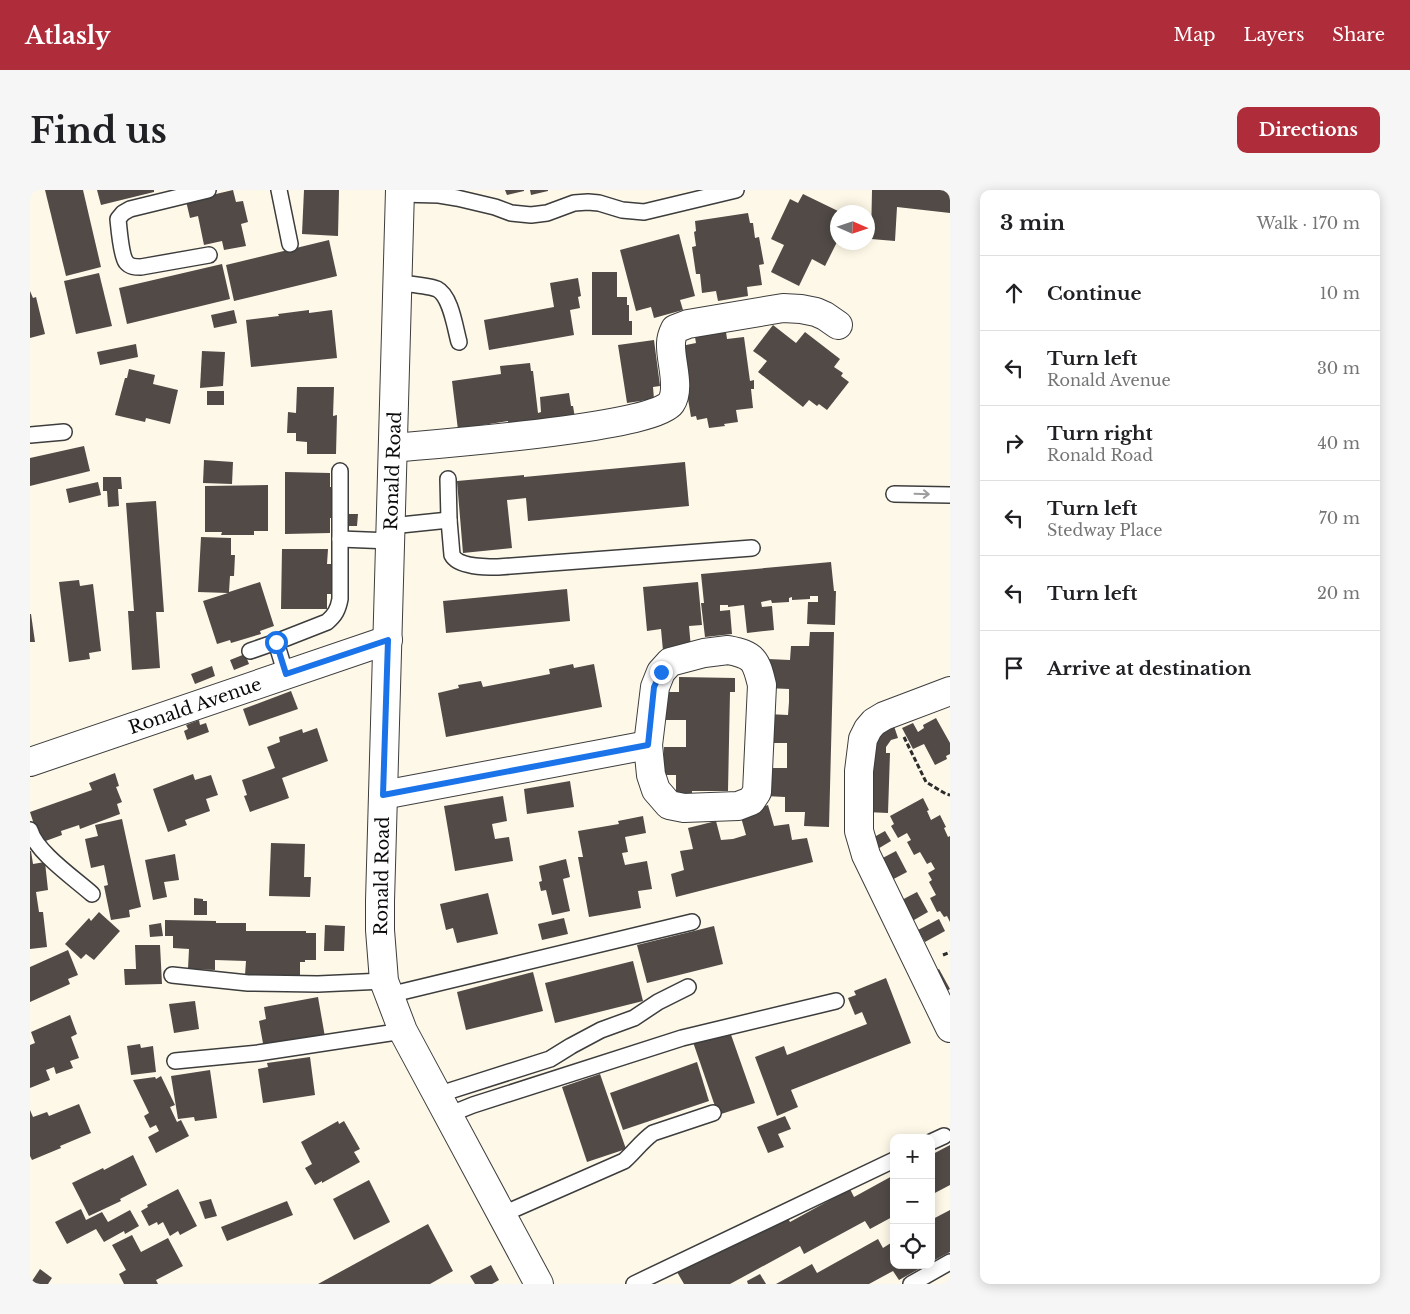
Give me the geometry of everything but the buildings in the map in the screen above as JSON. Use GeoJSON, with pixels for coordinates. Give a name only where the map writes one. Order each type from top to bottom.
{"type":"FeatureCollection","features":[{"type":"Feature","properties":{"kind":"street","name":"Ronald Road"},"geometry":{"type":"LineString","coordinates":[[400,192],[380,930],[387,988],[403,1031],[539,1284]]}},
{"type":"Feature","properties":{"kind":"street"},"geometry":{"type":"LineString","coordinates":[[393,448],[533,435],[625,420],[664,410],[675,393],[670,342],[675,329],[688,324],[782,308],[816,312],[838,325]]}},
{"type":"Feature","properties":{"kind":"street","name":"Ronald Avenue"},"geometry":{"type":"LineString","coordinates":[[30,762],[388,640]]}},
{"type":"Feature","properties":{"kind":"street"},"geometry":{"type":"LineString","coordinates":[[728,650],[743,653],[752,658],[762,685],[757,792],[751,801],[738,806],[684,808],[669,806],[656,790],[651,775],[648,745],[654,687],[661,672],[670,662],[704,653],[728,650]]}},
{"type":"Feature","properties":{"kind":"street"},"geometry":{"type":"LineString","coordinates":[[950,691],[892,713],[874,722],[863,739],[859,771],[859,831],[866,855],[950,1028]]}},
{"type":"Feature","properties":{"kind":"street"},"geometry":{"type":"LineString","coordinates":[[383,795],[648,745]]}},
{"type":"Feature","properties":{"kind":"lane"},"geometry":{"type":"LineString","coordinates":[[208,190],[130,209],[118,219],[124,256],[127,264],[132,267],[209,255]]}},
{"type":"Feature","properties":{"kind":"lane"},"geometry":{"type":"LineString","coordinates":[[280,190],[290,244]]}},
{"type":"Feature","properties":{"kind":"lane"},"geometry":{"type":"LineString","coordinates":[[400,192],[457,198],[511,213],[531,215],[547,213],[574,203],[588,202],[599,203],[622,210],[644,212],[736,190]]}},
{"type":"Feature","properties":{"kind":"lane"},"geometry":{"type":"LineString","coordinates":[[398,282],[435,288],[442,293],[448,302],[459,342]]}},
{"type":"Feature","properties":{"kind":"lane"},"geometry":{"type":"LineString","coordinates":[[30,435],[64,432]]}},
{"type":"Feature","properties":{"kind":"lane"},"geometry":{"type":"LineString","coordinates":[[250,651],[327,622],[338,610],[340,600],[340,471]]}},
{"type":"Feature","properties":{"kind":"lane"},"geometry":{"type":"LineString","coordinates":[[448,479],[452,555],[459,562],[485,567],[498,567],[752,548]]}},
{"type":"Feature","properties":{"kind":"lane"},"geometry":{"type":"LineString","coordinates":[[894,494],[950,495]]}},
{"type":"Feature","properties":{"kind":"lane"},"geometry":{"type":"LineString","coordinates":[[340,539],[391,533],[449,520]]}},
{"type":"Feature","properties":{"kind":"lane"},"geometry":{"type":"LineString","coordinates":[[276,642],[286,674]]}},
{"type":"Feature","properties":{"kind":"lane"},"geometry":{"type":"LineString","coordinates":[[30,830],[39,847],[92,894]]}},
{"type":"Feature","properties":{"kind":"lane"},"geometry":{"type":"LineString","coordinates":[[172,975],[231,982],[387,988],[692,922]]}},
{"type":"Feature","properties":{"kind":"lane"},"geometry":{"type":"LineString","coordinates":[[443,1105],[550,1059],[593,1034],[634,1018],[658,1002],[688,987]]}},
{"type":"Feature","properties":{"kind":"lane"},"geometry":{"type":"LineString","coordinates":[[443,1105],[473,1105],[682,1038],[836,1002]]}},
{"type":"Feature","properties":{"kind":"lane"},"geometry":{"type":"LineString","coordinates":[[175,1061],[258,1054],[403,1031]]}},
{"type":"Feature","properties":{"kind":"lane"},"geometry":{"type":"LineString","coordinates":[[501,1214],[624,1161],[638,1148],[644,1139],[653,1133],[713,1113]]}},
{"type":"Feature","properties":{"kind":"lane"},"geometry":{"type":"LineString","coordinates":[[635,1284],[890,1162]]}},
{"type":"Feature","properties":{"kind":"lane"},"geometry":{"type":"LineString","coordinates":[[911,1284],[950,1262]]}},
{"type":"Feature","properties":{"kind":"path"},"geometry":{"type":"LineString","coordinates":[[892,713],[926,782],[950,795]]}},
{"type":"Feature","properties":{"kind":"route"},"geometry":{"type":"LineString","coordinates":[[276,642],[286,674],[388,640],[383,795],[648,745],[654,687],[661,672]]}}]}
